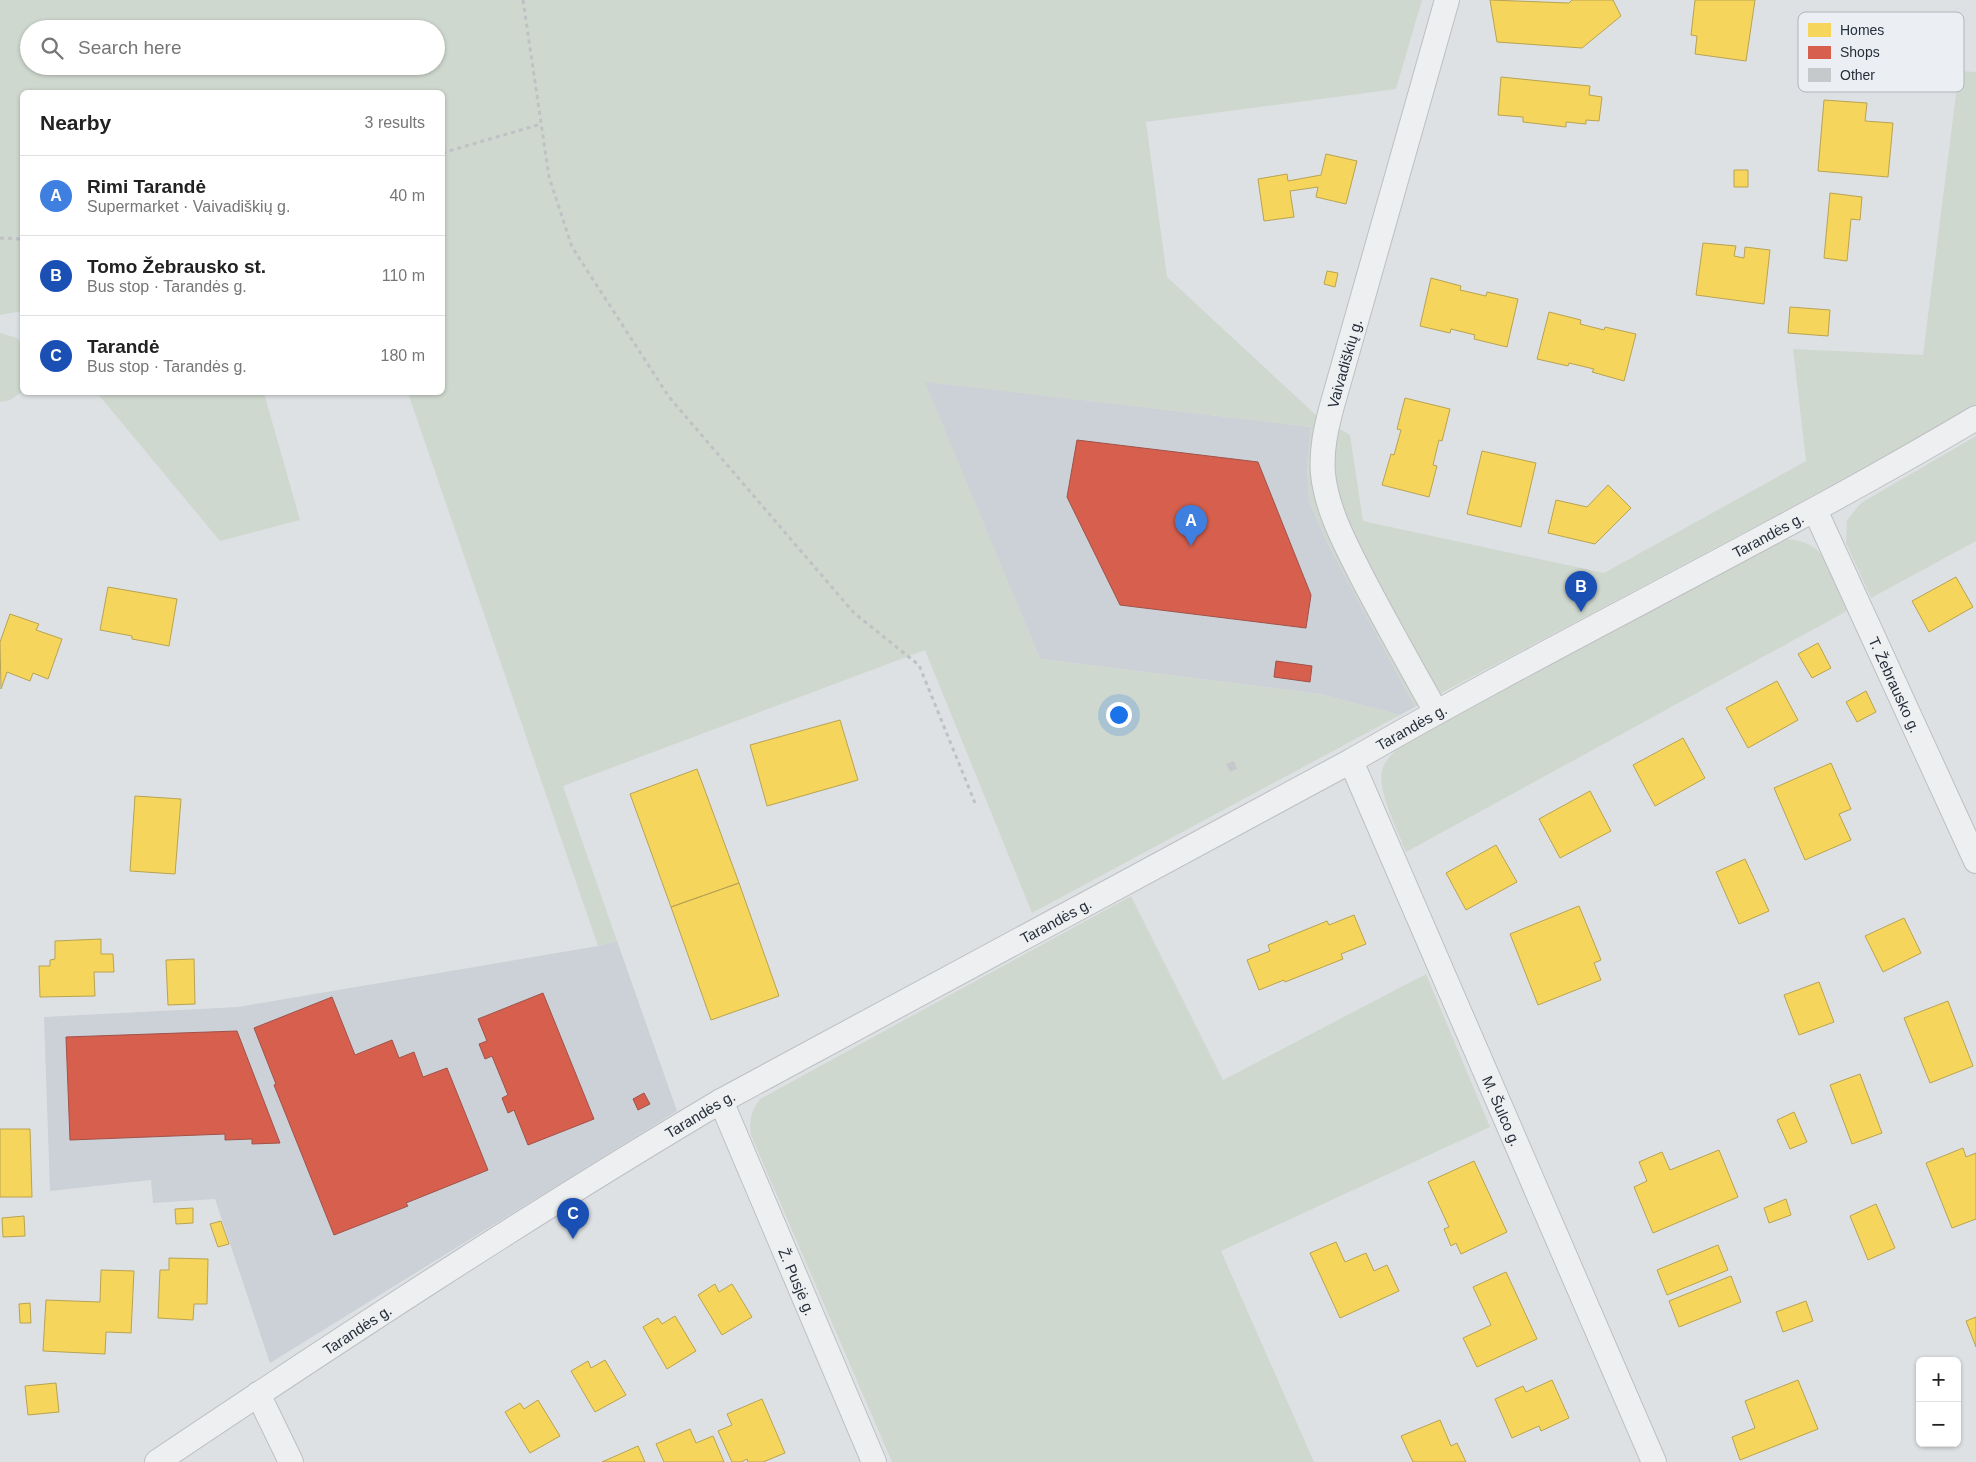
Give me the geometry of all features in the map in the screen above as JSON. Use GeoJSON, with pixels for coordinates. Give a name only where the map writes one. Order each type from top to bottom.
{"type":"FeatureCollection","features":[{"type":"Feature","properties":{"kind":"street","name":"Vaivadiškių g."},"geometry":{"type":"LineString","coordinates":[[1436,712],[1343,540],[1331,508],[1323,474],[1323,441],[1447,0]]}},
{"type":"Feature","properties":{"kind":"street","name":"Tarandės g."},"geometry":{"type":"LineString","coordinates":[[157,1462],[258,1394],[639,1150],[721,1101],[1351,761],[1436,712],[1815,510],[1899,464],[1976,418]]}},
{"type":"Feature","properties":{"kind":"street","name":"T. Žebrausko g."},"geometry":{"type":"LineString","coordinates":[[1815,510],[1976,861]]}},
{"type":"Feature","properties":{"kind":"street","name":"M. Šulco g."},"geometry":{"type":"LineString","coordinates":[[1351,761],[1654,1462]]}},
{"type":"Feature","properties":{"kind":"street","name":"Ž. Pusjė g."},"geometry":{"type":"LineString","coordinates":[[721,1101],[874,1462]]}},
{"type":"Feature","properties":{"kind":"street"},"geometry":{"type":"LineString","coordinates":[[258,1394],[290,1462]]}},
{"type":"Feature","properties":{"kind":"path"},"geometry":{"type":"LineString","coordinates":[[523,0],[549,176],[572,247],[669,397],[854,614],[920,665],[974,803]]}},
{"type":"Feature","properties":{"kind":"path"},"geometry":{"type":"LineString","coordinates":[[445,152],[541,124]]}},
{"type":"Feature","properties":{"kind":"path"},"geometry":{"type":"LineString","coordinates":[[0,238],[20,239]]}},
{"type":"Feature","properties":{"kind":"shaded area"},"geometry":{"type":"Polygon","coordinates":[[[0,0],[1422,0],[1396,89],[1146,122],[1167,277],[1316,415],[1350,435],[1363,521],[1604,573],[1806,461],[1793,349],[1923,355],[1956,92],[1964,92],[1964,71],[1976,72],[1976,405],[1779,514],[1415,707],[1328,544],[1309,501],[1307,465],[1311,427],[925,382],[1040,659],[1320,694],[1400,715],[1032,913],[925,650],[563,786],[617,941],[598,946],[409,395],[445,395],[445,90],[20,90],[20,311],[0,315],[0,0]]]}},
{"type":"Feature","properties":{"kind":"shaded area"},"geometry":{"type":"Polygon","coordinates":[[[0,333],[17,338],[20,342],[20,393],[10,400],[0,402],[0,333]]]}},
{"type":"Feature","properties":{"kind":"shaded area"},"geometry":{"type":"Polygon","coordinates":[[[924,381],[1311,427],[1307,465],[1309,501],[1328,544],[1415,707],[1400,715],[1320,694],[1040,659],[924,381]]]}},
{"type":"Feature","properties":{"kind":"shaded area"},"geometry":{"type":"Polygon","coordinates":[[[99,395],[265,395],[300,520],[220,541],[99,395]]]}},
{"type":"Feature","properties":{"kind":"shaded area"},"geometry":{"type":"Polygon","coordinates":[[[1976,436],[1976,541],[1871,598],[1846,543],[1847,520],[1861,503],[1976,436]]]}},
{"type":"Feature","properties":{"kind":"shaded area"},"geometry":{"type":"Polygon","coordinates":[[[1786,539],[1807,544],[1818,551],[1830,571],[1847,611],[1406,852],[1386,800],[1381,779],[1382,771],[1389,757],[1400,746],[1786,539]]]}},
{"type":"Feature","properties":{"kind":"shaded area"},"geometry":{"type":"Polygon","coordinates":[[[1131,896],[1223,1080],[1426,974],[1490,1127],[1221,1251],[1314,1462],[892,1462],[751,1135],[750,1125],[753,1112],[760,1099],[1131,896]]]}},
{"type":"Feature","properties":{"kind":"shaded area"},"geometry":{"type":"Polygon","coordinates":[[[617,941],[677,1111],[270,1363],[215,1199],[153,1203],[151,1180],[50,1191],[44,1017],[238,1007],[598,946],[617,941]]]}},
{"type":"Feature","properties":{"kind":"building: Homes"},"geometry":{"type":"Polygon","coordinates":[[[1490,0],[1569,3],[1572,0],[1613,0],[1621,16],[1582,48],[1497,42],[1490,0]]]}},
{"type":"Feature","properties":{"kind":"building: Homes"},"geometry":{"type":"Polygon","coordinates":[[[1695,0],[1755,0],[1746,61],[1695,54],[1697,36],[1691,35],[1695,0]]]}},
{"type":"Feature","properties":{"kind":"building: Homes"},"geometry":{"type":"Polygon","coordinates":[[[1501,77],[1590,86],[1589,95],[1602,97],[1599,121],[1586,120],[1586,124],[1566,122],[1566,127],[1523,122],[1523,117],[1498,115],[1501,77]]]}},
{"type":"Feature","properties":{"kind":"building: Homes"},"geometry":{"type":"Polygon","coordinates":[[[1824,100],[1867,103],[1865,121],[1893,123],[1888,177],[1818,171],[1824,100]]]}},
{"type":"Feature","properties":{"kind":"building: Homes"},"geometry":{"type":"Polygon","coordinates":[[[1326,154],[1357,161],[1346,204],[1316,197],[1318,187],[1290,191],[1294,217],[1264,221],[1258,179],[1287,174],[1288,181],[1321,175],[1326,154]]]}},
{"type":"Feature","properties":{"kind":"building: Homes"},"geometry":{"type":"Polygon","coordinates":[[[1734,170],[1748,170],[1748,187],[1734,187],[1734,170]]]}},
{"type":"Feature","properties":{"kind":"building: Homes"},"geometry":{"type":"Polygon","coordinates":[[[1830,193],[1862,197],[1860,220],[1851,219],[1847,261],[1824,258],[1830,193]]]}},
{"type":"Feature","properties":{"kind":"building: Homes"},"geometry":{"type":"Polygon","coordinates":[[[1703,243],[1736,246],[1734,256],[1744,258],[1745,247],[1770,250],[1764,304],[1696,295],[1703,243]]]}},
{"type":"Feature","properties":{"kind":"building: Homes"},"geometry":{"type":"Polygon","coordinates":[[[1327,271],[1338,273],[1335,287],[1324,284],[1327,271]]]}},
{"type":"Feature","properties":{"kind":"building: Homes"},"geometry":{"type":"Polygon","coordinates":[[[1431,278],[1461,286],[1460,290],[1486,296],[1487,292],[1518,299],[1507,347],[1474,339],[1475,335],[1451,329],[1450,333],[1420,326],[1431,278]]]}},
{"type":"Feature","properties":{"kind":"building: Homes"},"geometry":{"type":"Polygon","coordinates":[[[1790,307],[1830,310],[1828,336],[1788,333],[1790,307]]]}},
{"type":"Feature","properties":{"kind":"building: Homes"},"geometry":{"type":"Polygon","coordinates":[[[1549,312],[1581,320],[1580,324],[1604,330],[1605,327],[1636,334],[1624,381],[1592,372],[1594,369],[1569,363],[1568,366],[1537,359],[1549,312]]]}},
{"type":"Feature","properties":{"kind":"building: Homes"},"geometry":{"type":"Polygon","coordinates":[[[1405,398],[1450,409],[1442,441],[1439,440],[1433,465],[1437,466],[1429,497],[1382,485],[1391,454],[1394,455],[1401,430],[1397,429],[1405,398]]]}},
{"type":"Feature","properties":{"kind":"building: Homes"},"geometry":{"type":"Polygon","coordinates":[[[1482,451],[1536,463],[1521,527],[1467,514],[1482,451]]]}},
{"type":"Feature","properties":{"kind":"building: Homes"},"geometry":{"type":"Polygon","coordinates":[[[1608,485],[1631,508],[1595,544],[1548,533],[1556,500],[1587,507],[1608,485]]]}},
{"type":"Feature","properties":{"kind":"building: Homes"},"geometry":{"type":"Polygon","coordinates":[[[1956,577],[1973,607],[1929,632],[1912,601],[1956,577]]]}},
{"type":"Feature","properties":{"kind":"building: Homes"},"geometry":{"type":"Polygon","coordinates":[[[108,587],[177,599],[169,646],[132,639],[132,636],[100,630],[108,587]]]}},
{"type":"Feature","properties":{"kind":"building: Homes"},"geometry":{"type":"Polygon","coordinates":[[[10,614],[39,624],[36,630],[62,639],[48,679],[33,673],[30,681],[7,672],[1,689],[0,642],[10,614]]]}},
{"type":"Feature","properties":{"kind":"building: Homes"},"geometry":{"type":"Polygon","coordinates":[[[1818,643],[1831,668],[1812,678],[1798,654],[1818,643]]]}},
{"type":"Feature","properties":{"kind":"building: Homes"},"geometry":{"type":"Polygon","coordinates":[[[1777,681],[1798,720],[1748,748],[1726,708],[1777,681]]]}},
{"type":"Feature","properties":{"kind":"building: Homes"},"geometry":{"type":"Polygon","coordinates":[[[1866,691],[1876,712],[1857,722],[1846,702],[1866,691]]]}},
{"type":"Feature","properties":{"kind":"building: Homes"},"geometry":{"type":"Polygon","coordinates":[[[840,720],[858,780],[767,806],[750,745],[840,720]]]}},
{"type":"Feature","properties":{"kind":"building: Homes"},"geometry":{"type":"Polygon","coordinates":[[[1683,738],[1705,778],[1655,806],[1633,765],[1683,738]]]}},
{"type":"Feature","properties":{"kind":"building: Homes"},"geometry":{"type":"Polygon","coordinates":[[[1831,763],[1851,809],[1839,814],[1851,840],[1805,860],[1774,788],[1831,763]]]}},
{"type":"Feature","properties":{"kind":"building: Homes"},"geometry":{"type":"Polygon","coordinates":[[[697,769],[739,883],[671,907],[630,794],[697,769]]]}},
{"type":"Feature","properties":{"kind":"building: Homes"},"geometry":{"type":"Polygon","coordinates":[[[1590,791],[1611,831],[1560,858],[1539,819],[1590,791]]]}},
{"type":"Feature","properties":{"kind":"building: Homes"},"geometry":{"type":"Polygon","coordinates":[[[135,796],[181,799],[175,874],[130,871],[135,796]]]}},
{"type":"Feature","properties":{"kind":"building: Homes"},"geometry":{"type":"Polygon","coordinates":[[[1496,845],[1517,882],[1466,910],[1446,873],[1496,845]]]}},
{"type":"Feature","properties":{"kind":"building: Homes"},"geometry":{"type":"Polygon","coordinates":[[[1745,859],[1769,911],[1739,924],[1716,872],[1745,859]]]}},
{"type":"Feature","properties":{"kind":"building: Homes"},"geometry":{"type":"Polygon","coordinates":[[[739,883],[779,996],[711,1020],[671,907],[739,883]]]}},
{"type":"Feature","properties":{"kind":"building: Homes"},"geometry":{"type":"Polygon","coordinates":[[[1579,906],[1601,960],[1594,963],[1601,980],[1538,1005],[1510,934],[1579,906]]]}},
{"type":"Feature","properties":{"kind":"building: Homes"},"geometry":{"type":"Polygon","coordinates":[[[1354,915],[1366,944],[1341,954],[1343,959],[1259,990],[1247,960],[1270,951],[1268,945],[1327,921],[1329,925],[1354,915]]]}},
{"type":"Feature","properties":{"kind":"building: Homes"},"geometry":{"type":"Polygon","coordinates":[[[1904,918],[1921,953],[1883,972],[1865,936],[1904,918]]]}},
{"type":"Feature","properties":{"kind":"building: Homes"},"geometry":{"type":"Polygon","coordinates":[[[101,939],[101,954],[113,954],[114,972],[94,972],[95,996],[40,997],[39,966],[50,966],[50,960],[55,959],[55,941],[101,939]]]}},
{"type":"Feature","properties":{"kind":"building: Homes"},"geometry":{"type":"Polygon","coordinates":[[[194,959],[195,1004],[168,1005],[166,960],[194,959]]]}},
{"type":"Feature","properties":{"kind":"building: Homes"},"geometry":{"type":"Polygon","coordinates":[[[1819,982],[1834,1022],[1799,1035],[1784,995],[1819,982]]]}},
{"type":"Feature","properties":{"kind":"building: Homes"},"geometry":{"type":"Polygon","coordinates":[[[1948,1001],[1973,1066],[1930,1083],[1904,1018],[1948,1001]]]}},
{"type":"Feature","properties":{"kind":"building: Homes"},"geometry":{"type":"Polygon","coordinates":[[[1860,1074],[1882,1133],[1852,1144],[1830,1085],[1860,1074]]]}},
{"type":"Feature","properties":{"kind":"building: Homes"},"geometry":{"type":"Polygon","coordinates":[[[1794,1112],[1807,1142],[1790,1149],[1777,1120],[1794,1112]]]}},
{"type":"Feature","properties":{"kind":"building: Homes"},"geometry":{"type":"Polygon","coordinates":[[[0,1129],[30,1129],[32,1197],[0,1197],[0,1129]]]}},
{"type":"Feature","properties":{"kind":"building: Homes"},"geometry":{"type":"Polygon","coordinates":[[[1963,1148],[1966,1157],[1976,1153],[1976,1219],[1952,1228],[1926,1163],[1963,1148]]]}},
{"type":"Feature","properties":{"kind":"building: Homes"},"geometry":{"type":"Polygon","coordinates":[[[1719,1150],[1738,1197],[1653,1233],[1634,1187],[1647,1181],[1639,1162],[1662,1152],[1670,1170],[1719,1150]]]}},
{"type":"Feature","properties":{"kind":"building: Homes"},"geometry":{"type":"Polygon","coordinates":[[[1474,1161],[1507,1232],[1461,1254],[1456,1243],[1451,1246],[1444,1229],[1449,1227],[1428,1182],[1474,1161]]]}},
{"type":"Feature","properties":{"kind":"building: Homes"},"geometry":{"type":"Polygon","coordinates":[[[1786,1199],[1791,1215],[1769,1223],[1764,1208],[1786,1199]]]}},
{"type":"Feature","properties":{"kind":"building: Homes"},"geometry":{"type":"Polygon","coordinates":[[[1876,1204],[1895,1248],[1868,1260],[1850,1216],[1876,1204]]]}},
{"type":"Feature","properties":{"kind":"building: Homes"},"geometry":{"type":"Polygon","coordinates":[[[193,1208],[193,1223],[176,1224],[175,1209],[193,1208]]]}},
{"type":"Feature","properties":{"kind":"building: Homes"},"geometry":{"type":"Polygon","coordinates":[[[24,1216],[25,1236],[3,1237],[2,1218],[24,1216]]]}},
{"type":"Feature","properties":{"kind":"building: Homes"},"geometry":{"type":"Polygon","coordinates":[[[221,1221],[229,1244],[218,1247],[210,1224],[221,1221]]]}},
{"type":"Feature","properties":{"kind":"building: Homes"},"geometry":{"type":"Polygon","coordinates":[[[1336,1242],[1345,1262],[1366,1253],[1374,1271],[1387,1265],[1399,1291],[1340,1318],[1310,1253],[1336,1242]]]}},
{"type":"Feature","properties":{"kind":"building: Homes"},"geometry":{"type":"Polygon","coordinates":[[[1718,1245],[1728,1270],[1667,1295],[1657,1270],[1718,1245]]]}},
{"type":"Feature","properties":{"kind":"building: Homes"},"geometry":{"type":"Polygon","coordinates":[[[169,1258],[208,1259],[207,1304],[194,1304],[193,1320],[158,1318],[160,1270],[169,1270],[169,1258]]]}},
{"type":"Feature","properties":{"kind":"building: Homes"},"geometry":{"type":"Polygon","coordinates":[[[101,1270],[134,1271],[131,1333],[106,1332],[105,1354],[43,1351],[46,1300],[100,1302],[101,1270]]]}},
{"type":"Feature","properties":{"kind":"building: Homes"},"geometry":{"type":"Polygon","coordinates":[[[1506,1272],[1537,1339],[1477,1367],[1463,1338],[1491,1325],[1473,1287],[1506,1272]]]}},
{"type":"Feature","properties":{"kind":"building: Homes"},"geometry":{"type":"Polygon","coordinates":[[[1731,1276],[1741,1302],[1679,1327],[1669,1301],[1731,1276]]]}},
{"type":"Feature","properties":{"kind":"building: Homes"},"geometry":{"type":"Polygon","coordinates":[[[715,1284],[719,1292],[732,1284],[752,1317],[722,1335],[698,1295],[715,1284]]]}},
{"type":"Feature","properties":{"kind":"building: Homes"},"geometry":{"type":"Polygon","coordinates":[[[1806,1301],[1813,1321],[1783,1332],[1776,1312],[1806,1301]]]}},
{"type":"Feature","properties":{"kind":"building: Homes"},"geometry":{"type":"Polygon","coordinates":[[[30,1303],[31,1323],[20,1323],[19,1304],[30,1303]]]}},
{"type":"Feature","properties":{"kind":"building: Homes"},"geometry":{"type":"Polygon","coordinates":[[[675,1316],[696,1351],[667,1369],[643,1327],[658,1318],[662,1324],[675,1316]]]}},
{"type":"Feature","properties":{"kind":"building: Homes"},"geometry":{"type":"Polygon","coordinates":[[[1976,1317],[1976,1347],[1966,1321],[1976,1317]]]}},
{"type":"Feature","properties":{"kind":"building: Homes"},"geometry":{"type":"Polygon","coordinates":[[[605,1360],[626,1395],[595,1412],[571,1371],[588,1361],[591,1368],[605,1360]]]}},
{"type":"Feature","properties":{"kind":"building: Homes"},"geometry":{"type":"Polygon","coordinates":[[[1552,1380],[1569,1418],[1541,1431],[1539,1426],[1512,1438],[1495,1399],[1523,1386],[1526,1392],[1552,1380]]]}},
{"type":"Feature","properties":{"kind":"building: Homes"},"geometry":{"type":"Polygon","coordinates":[[[1798,1380],[1818,1429],[1740,1460],[1732,1437],[1755,1428],[1745,1401],[1798,1380]]]}},
{"type":"Feature","properties":{"kind":"building: Homes"},"geometry":{"type":"Polygon","coordinates":[[[56,1383],[59,1412],[28,1415],[25,1386],[56,1383]]]}},
{"type":"Feature","properties":{"kind":"building: Homes"},"geometry":{"type":"Polygon","coordinates":[[[762,1399],[785,1453],[763,1462],[748,1462],[747,1459],[741,1462],[732,1462],[718,1431],[732,1425],[727,1414],[762,1399]]]}},
{"type":"Feature","properties":{"kind":"building: Homes"},"geometry":{"type":"Polygon","coordinates":[[[538,1400],[560,1436],[530,1453],[505,1412],[520,1403],[524,1409],[538,1400]]]}},
{"type":"Feature","properties":{"kind":"building: Homes"},"geometry":{"type":"Polygon","coordinates":[[[1440,1420],[1451,1446],[1457,1443],[1466,1462],[1413,1462],[1401,1436],[1440,1420]]]}},
{"type":"Feature","properties":{"kind":"building: Homes"},"geometry":{"type":"Polygon","coordinates":[[[690,1429],[696,1443],[713,1436],[724,1462],[664,1462],[656,1444],[690,1429]]]}},
{"type":"Feature","properties":{"kind":"building: Homes"},"geometry":{"type":"Polygon","coordinates":[[[638,1446],[645,1462],[602,1462],[638,1446]]]}},
{"type":"Feature","properties":{"kind":"building: Shops"},"geometry":{"type":"Polygon","coordinates":[[[1077,440],[1258,462],[1311,595],[1306,628],[1120,605],[1067,497],[1077,440]]]}},
{"type":"Feature","properties":{"kind":"building: Shops"},"geometry":{"type":"Polygon","coordinates":[[[1276,661],[1312,666],[1310,682],[1274,677],[1276,661]]]}},
{"type":"Feature","properties":{"kind":"building: Shops"},"geometry":{"type":"Polygon","coordinates":[[[543,993],[594,1119],[528,1145],[514,1110],[508,1113],[502,1098],[508,1095],[492,1056],[485,1059],[479,1044],[487,1041],[478,1019],[543,993]]]}},
{"type":"Feature","properties":{"kind":"building: Shops"},"geometry":{"type":"Polygon","coordinates":[[[332,997],[355,1055],[392,1040],[399,1058],[414,1052],[423,1077],[447,1068],[488,1170],[406,1203],[408,1206],[334,1235],[274,1085],[276,1084],[254,1028],[332,997]]]}},
{"type":"Feature","properties":{"kind":"building: Shops"},"geometry":{"type":"Polygon","coordinates":[[[237,1031],[280,1143],[252,1144],[252,1139],[225,1140],[225,1134],[70,1140],[66,1037],[237,1031]]]}},
{"type":"Feature","properties":{"kind":"building: Shops"},"geometry":{"type":"Polygon","coordinates":[[[644,1093],[650,1104],[638,1110],[633,1099],[644,1093]]]}},
{"type":"Feature","properties":{"kind":"building: Other"},"geometry":{"type":"Polygon","coordinates":[[[1234,761],[1237,769],[1230,772],[1226,764],[1234,761]]]}},
{"type":"Feature","properties":{"kind":"place","name":"Rimi Tarandė"},"geometry":{"type":"Point","coordinates":[1191,546]}},
{"type":"Feature","properties":{"kind":"place","name":"Tomo Žebrausko st."},"geometry":{"type":"Point","coordinates":[1581,612]}},
{"type":"Feature","properties":{"kind":"place","name":"Tarandė"},"geometry":{"type":"Point","coordinates":[573,1239]}}]}
